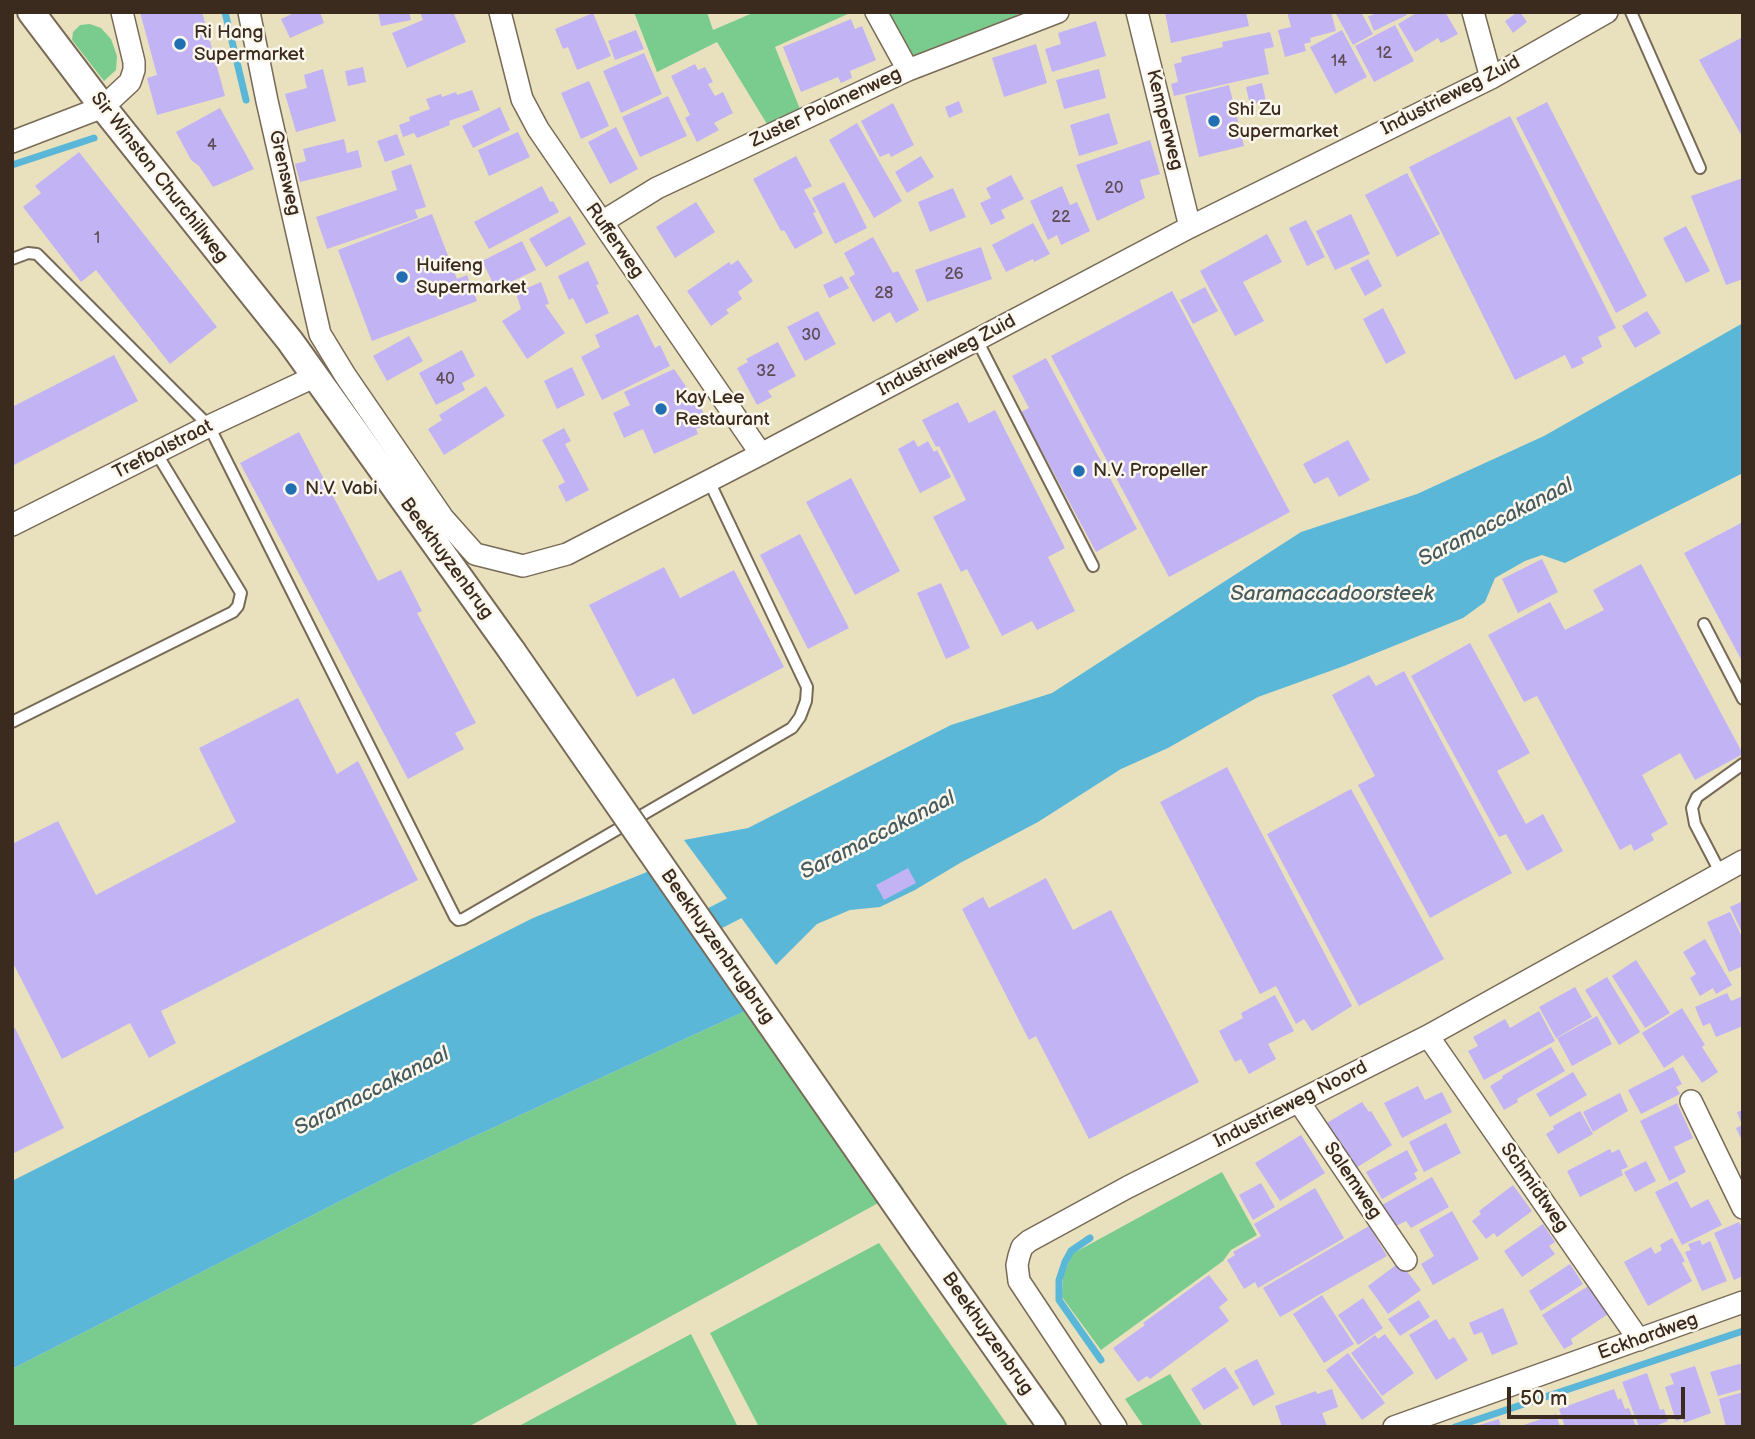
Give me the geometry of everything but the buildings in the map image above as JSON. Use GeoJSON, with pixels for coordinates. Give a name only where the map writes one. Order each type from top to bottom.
{"type":"FeatureCollection","features":[{"type":"Feature","properties":{"kind":"street","name":"Sir Winston Churchillweg"},"geometry":{"type":"LineString","coordinates":[[31,12],[103,107],[290,341],[314,377]]}},
{"type":"Feature","properties":{"kind":"street"},"geometry":{"type":"LineString","coordinates":[[12,142],[103,107],[130,82],[134,70],[122,12]]}},
{"type":"Feature","properties":{"kind":"street","name":"Grensweg"},"geometry":{"type":"LineString","coordinates":[[249,12],[320,334],[345,375]]}},
{"type":"Feature","properties":{"kind":"street"},"geometry":{"type":"LineString","coordinates":[[876,12],[908,69]]}},
{"type":"Feature","properties":{"kind":"street","name":"Zuster Polanenweg"},"geometry":{"type":"LineString","coordinates":[[602,222],[657,188],[908,69],[1058,12]]}},
{"type":"Feature","properties":{"kind":"street","name":"Kemperweg"},"geometry":{"type":"LineString","coordinates":[[1137,12],[1190,227]]}},
{"type":"Feature","properties":{"kind":"street"},"geometry":{"type":"LineString","coordinates":[[1473,12],[1491,78]]}},
{"type":"Feature","properties":{"kind":"street","name":"Industrieweg Zuid"},"geometry":{"type":"LineString","coordinates":[[345,375],[443,518],[475,554],[523,566],[566,554],[1190,227],[1491,78],[1607,12]]}},
{"type":"Feature","properties":{"kind":"street","name":"Rufferweg"},"geometry":{"type":"LineString","coordinates":[[507,15],[522,99],[554,156],[761,454]]}},
{"type":"Feature","properties":{"kind":"street"},"geometry":{"type":"LineString","coordinates":[[290,341],[320,334]]}},
{"type":"Feature","properties":{"kind":"street"},"geometry":{"type":"LineString","coordinates":[[331,398],[345,375]]}},
{"type":"Feature","properties":{"kind":"street","name":"Trefbalstraat"},"geometry":{"type":"LineString","coordinates":[[12,525],[209,426],[314,377]]}},
{"type":"Feature","properties":{"kind":"street","name":"Beekhuyzenbrug"},"geometry":{"type":"LineString","coordinates":[[314,377],[512,652]]}},
{"type":"Feature","properties":{"kind":"street","name":"Beekhuyzenbrugbrug"},"geometry":{"type":"LineString","coordinates":[[512,652],[922,1242]]}},
{"type":"Feature","properties":{"kind":"street","name":"Industrieweg Noord"},"geometry":{"type":"LineString","coordinates":[[1116,1427],[1019,1281],[1017,1265],[1022,1247],[1128,1187],[1428,1036],[1743,861]]}},
{"type":"Feature","properties":{"kind":"street","name":"Schmidtweg"},"geometry":{"type":"LineString","coordinates":[[1428,1036],[1639,1340]]}},
{"type":"Feature","properties":{"kind":"street"},"geometry":{"type":"LineString","coordinates":[[1691,1101],[1743,1208]]}},
{"type":"Feature","properties":{"kind":"street","name":"Salemweg"},"geometry":{"type":"LineString","coordinates":[[1299,1102],[1406,1260]]}},
{"type":"Feature","properties":{"kind":"street","name":"Beekhuyzenbrug"},"geometry":{"type":"LineString","coordinates":[[922,1242],[1052,1427]]}},
{"type":"Feature","properties":{"kind":"street","name":"Eckhardweg"},"geometry":{"type":"LineString","coordinates":[[1394,1427],[1743,1302]]}},
{"type":"Feature","properties":{"kind":"lane"},"geometry":{"type":"LineString","coordinates":[[1631,12],[1700,168]]}},
{"type":"Feature","properties":{"kind":"lane"},"geometry":{"type":"LineString","coordinates":[[12,259],[28,253],[37,254],[209,426],[454,917],[458,920],[792,728],[800,717],[806,701],[807,687],[709,481]]}},
{"type":"Feature","properties":{"kind":"lane"},"geometry":{"type":"LineString","coordinates":[[977,340],[1093,566]]}},
{"type":"Feature","properties":{"kind":"lane"},"geometry":{"type":"LineString","coordinates":[[12,722],[233,612],[238,606],[241,593],[157,454]]}},
{"type":"Feature","properties":{"kind":"lane"},"geometry":{"type":"LineString","coordinates":[[1704,624],[1743,699]]}},
{"type":"Feature","properties":{"kind":"lane"},"geometry":{"type":"LineString","coordinates":[[1720,872],[1695,824],[1692,808],[1697,797],[1743,764]]}},
{"type":"Feature","properties":{"kind":"green space"},"geometry":{"type":"Polygon","coordinates":[[[634,12],[707,12],[713,30],[755,12],[852,12],[775,47],[802,114],[770,129],[717,42],[657,72],[634,12]]]}},
{"type":"Feature","properties":{"kind":"green space"},"geometry":{"type":"Polygon","coordinates":[[[884,12],[1016,12],[1019,19],[923,56],[914,56],[907,53],[884,12]]]}},
{"type":"Feature","properties":{"kind":"green space"},"geometry":{"type":"Polygon","coordinates":[[[90,24],[101,28],[111,39],[117,56],[116,70],[104,81],[72,40],[73,32],[80,25],[90,24]]]}},
{"type":"Feature","properties":{"kind":"green space"},"geometry":{"type":"Polygon","coordinates":[[[767,1001],[904,1189],[468,1427],[12,1427],[12,1369],[395,1173],[767,1001]]]}},
{"type":"Feature","properties":{"kind":"green space"},"geometry":{"type":"Polygon","coordinates":[[[1222,1172],[1257,1235],[1231,1250],[1223,1261],[1101,1350],[1062,1297],[1063,1277],[1072,1254],[1222,1172]]]}},
{"type":"Feature","properties":{"kind":"green space"},"geometry":{"type":"Polygon","coordinates":[[[879,1243],[1009,1427],[759,1427],[710,1333],[879,1243]]]}},
{"type":"Feature","properties":{"kind":"green space"},"geometry":{"type":"Polygon","coordinates":[[[691,1334],[738,1427],[517,1427],[691,1334]]]}},
{"type":"Feature","properties":{"kind":"green space"},"geometry":{"type":"Polygon","coordinates":[[[1170,1374],[1203,1427],[1144,1427],[1125,1399],[1170,1374]]]}},
{"type":"Feature","properties":{"kind":"water","name":"Saramaccadoorsteek"},"geometry":{"type":"Polygon","coordinates":[[[1743,323],[1743,473],[1565,563],[1542,555],[1525,561],[1495,578],[1485,602],[1463,618],[1258,697],[1168,748],[1121,769],[1038,822],[915,890],[880,907],[850,910],[817,924],[776,965],[684,840],[748,828],[951,725],[1052,693],[1301,532],[1417,494],[1544,436],[1743,323]]]}},
{"type":"Feature","properties":{"kind":"water"},"geometry":{"type":"Polygon","coordinates":[[[652,870],[767,1001],[395,1173],[12,1369],[12,1181],[533,918],[652,870]]]}},
{"type":"Feature","properties":{"kind":"waterway"},"geometry":{"type":"LineString","coordinates":[[225,12],[246,100]]}},
{"type":"Feature","properties":{"kind":"waterway"},"geometry":{"type":"LineString","coordinates":[[12,165],[94,138]]}},
{"type":"Feature","properties":{"kind":"waterway","name":"Saramaccakanaal"},"geometry":{"type":"LineString","coordinates":[[684,934],[764,893]]}},
{"type":"Feature","properties":{"kind":"waterway"},"geometry":{"type":"LineString","coordinates":[[1090,1238],[1071,1251],[1065,1262],[1059,1280],[1059,1300],[1101,1360]]}},
{"type":"Feature","properties":{"kind":"waterway"},"geometry":{"type":"LineString","coordinates":[[1455,1427],[1743,1331]]}},
{"type":"Feature","properties":{"kind":"place","name":"Ri Hang Supermarket"},"geometry":{"type":"Point","coordinates":[180,44]}},
{"type":"Feature","properties":{"kind":"place","name":"Shi Zu Supermarket"},"geometry":{"type":"Point","coordinates":[1214,121]}},
{"type":"Feature","properties":{"kind":"place","name":"Huifeng Supermarket"},"geometry":{"type":"Point","coordinates":[402,277]}},
{"type":"Feature","properties":{"kind":"place","name":"Kay Lee Restaurant"},"geometry":{"type":"Point","coordinates":[661,409]}},
{"type":"Feature","properties":{"kind":"place","name":"N.V. Propeller"},"geometry":{"type":"Point","coordinates":[1079,471]}},
{"type":"Feature","properties":{"kind":"place","name":"N.V. Vabi"},"geometry":{"type":"Point","coordinates":[291,489]}}]}
